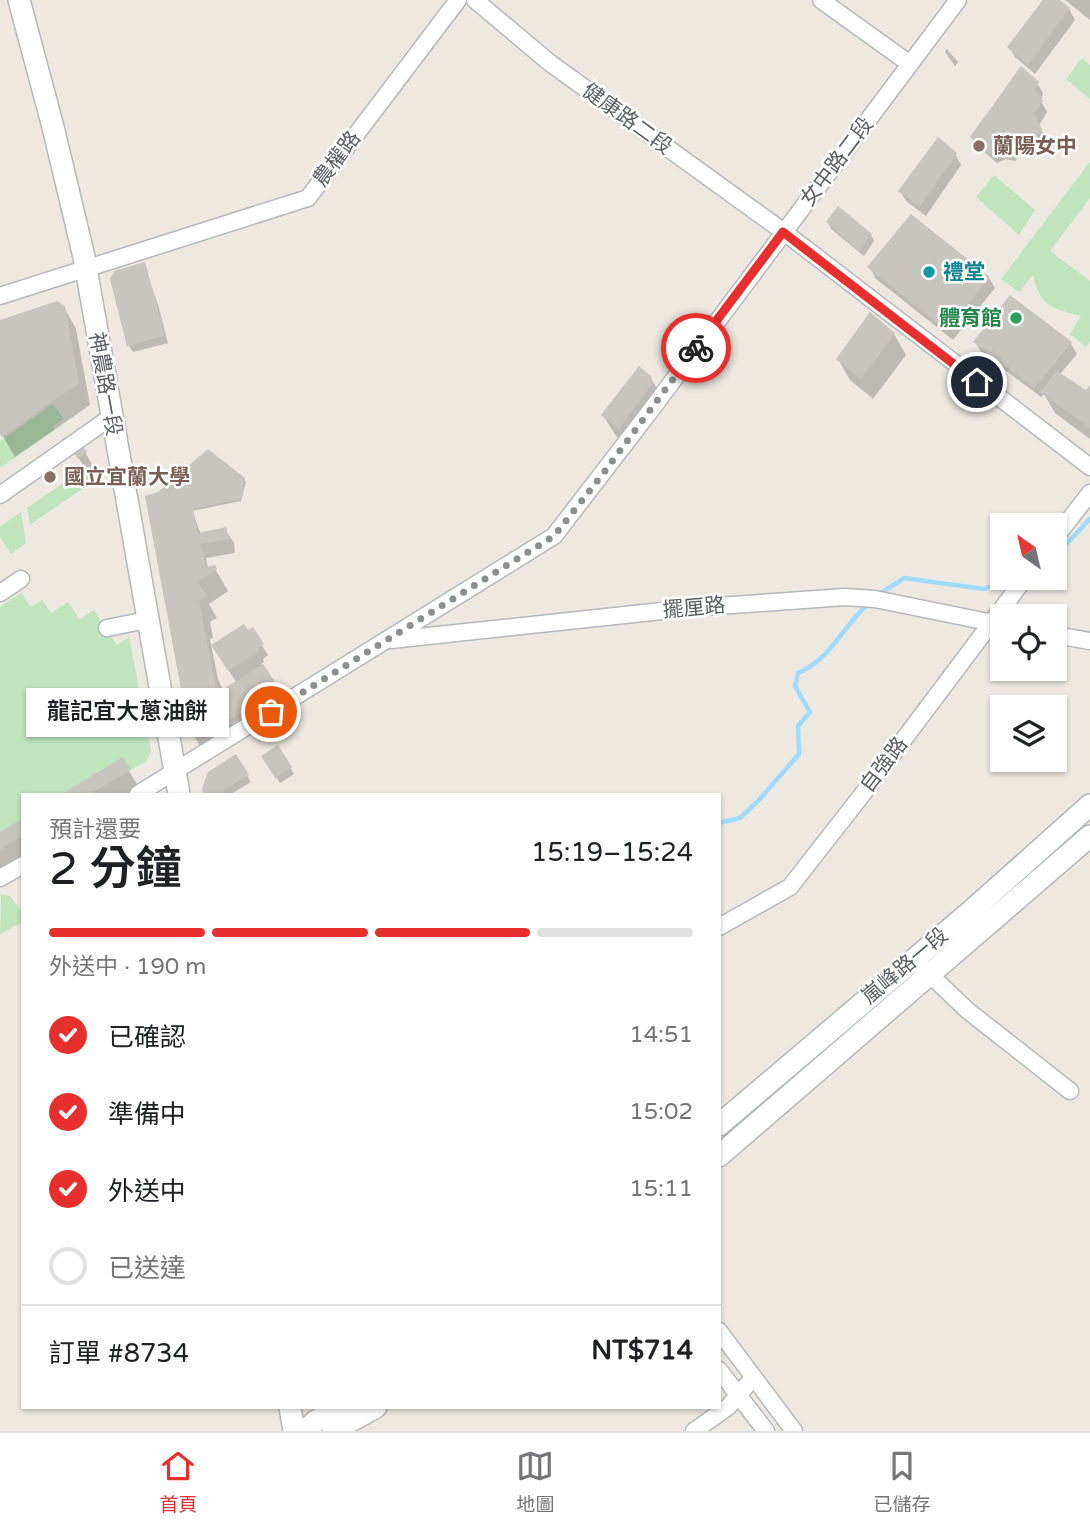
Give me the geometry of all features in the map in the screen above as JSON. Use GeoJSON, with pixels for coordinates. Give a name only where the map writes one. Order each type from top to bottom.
{"type":"FeatureCollection","features":[{"type":"Feature","properties":{"kind":"main road","name":"神農路一段"},"geometry":{"type":"LineString","coordinates":[[19,0],[53,127],[85,270],[179,793]]}},
{"type":"Feature","properties":{"kind":"main road","name":"嵐峰路一段"},"geometry":{"type":"LineString","coordinates":[[721,1123],[970,912],[1090,805]]}},
{"type":"Feature","properties":{"kind":"main road","name":"嵐峰路一段"},"geometry":{"type":"LineString","coordinates":[[721,1154],[1090,836]]}},
{"type":"Feature","properties":{"kind":"main road"},"geometry":{"type":"LineString","coordinates":[[290,1409],[294,1431]]}},
{"type":"Feature","properties":{"kind":"main road"},"geometry":{"type":"LineString","coordinates":[[305,1431],[316,1421],[338,1409]]}},
{"type":"Feature","properties":{"kind":"main road"},"geometry":{"type":"LineString","coordinates":[[333,1431],[372,1409]]}},
{"type":"Feature","properties":{"kind":"street","name":"農權路"},"geometry":{"type":"LineString","coordinates":[[0,296],[308,198],[458,0]]}},
{"type":"Feature","properties":{"kind":"street","name":"健康路二段"},"geometry":{"type":"LineString","coordinates":[[475,0],[550,63],[783,232],[1090,467]]}},
{"type":"Feature","properties":{"kind":"street"},"geometry":{"type":"LineString","coordinates":[[821,0],[910,64]]}},
{"type":"Feature","properties":{"kind":"street","name":"女中路二段"},"geometry":{"type":"LineString","coordinates":[[140,793],[554,536],[958,0]]}},
{"type":"Feature","properties":{"kind":"street"},"geometry":{"type":"LineString","coordinates":[[0,495],[111,417]]}},
{"type":"Feature","properties":{"kind":"street"},"geometry":{"type":"LineString","coordinates":[[1068,521],[1090,493]]}},
{"type":"Feature","properties":{"kind":"street"},"geometry":{"type":"LineString","coordinates":[[0,593],[21,579]]}},
{"type":"Feature","properties":{"kind":"street","name":"擺厘路"},"geometry":{"type":"LineString","coordinates":[[385,641],[690,608],[845,597],[875,599],[990,623]]}},
{"type":"Feature","properties":{"kind":"street"},"geometry":{"type":"LineString","coordinates":[[107,628],[147,620]]}},
{"type":"Feature","properties":{"kind":"street","name":"自強路"},"geometry":{"type":"LineString","coordinates":[[721,926],[789,887],[990,633]]}},
{"type":"Feature","properties":{"kind":"street"},"geometry":{"type":"LineString","coordinates":[[1067,637],[1090,641]]}},
{"type":"Feature","properties":{"kind":"street"},"geometry":{"type":"LineString","coordinates":[[0,878],[21,865]]}},
{"type":"Feature","properties":{"kind":"street"},"geometry":{"type":"LineString","coordinates":[[915,958],[930,976],[967,1010],[1070,1091]]}},
{"type":"Feature","properties":{"kind":"street"},"geometry":{"type":"LineString","coordinates":[[721,1334],[794,1431]]}},
{"type":"Feature","properties":{"kind":"street"},"geometry":{"type":"LineString","coordinates":[[721,1373],[766,1431]]}},
{"type":"Feature","properties":{"kind":"street"},"geometry":{"type":"LineString","coordinates":[[694,1431],[728,1407],[753,1378]]}},
{"type":"Feature","properties":{"kind":"green space"},"geometry":{"type":"Polygon","coordinates":[[[1082,58],[1090,65],[1090,99],[1066,79],[1082,58]]]}},
{"type":"Feature","properties":{"kind":"green space"},"geometry":{"type":"Polygon","coordinates":[[[1090,162],[1090,198],[1050,251],[1090,281],[1090,341],[1086,347],[1070,334],[1081,316],[1055,308],[1044,300],[1039,294],[1033,275],[1019,292],[1001,279],[1090,162]]]}},
{"type":"Feature","properties":{"kind":"green space"},"geometry":{"type":"Polygon","coordinates":[[[994,175],[1035,210],[1019,235],[976,197],[994,175]]]}},
{"type":"Feature","properties":{"kind":"green space"},"geometry":{"type":"Polygon","coordinates":[[[53,404],[64,419],[53,426],[55,430],[0,468],[0,441],[53,404]]]}},
{"type":"Feature","properties":{"kind":"green space"},"geometry":{"type":"Polygon","coordinates":[[[92,472],[92,482],[30,525],[27,508],[75,475],[82,478],[92,472]]]}},
{"type":"Feature","properties":{"kind":"green space"},"geometry":{"type":"Polygon","coordinates":[[[21,512],[26,543],[11,554],[0,537],[0,527],[21,512]]]}},
{"type":"Feature","properties":{"kind":"green space"},"geometry":{"type":"Polygon","coordinates":[[[21,593],[31,607],[42,600],[51,613],[68,602],[80,619],[94,610],[117,645],[129,637],[151,751],[146,761],[93,793],[21,793],[21,837],[0,850],[0,607],[21,593]]]}},
{"type":"Feature","properties":{"kind":"green space"},"geometry":{"type":"Polygon","coordinates":[[[1,895],[10,896],[21,912],[21,923],[0,934],[1,895]]]}},
{"type":"Feature","properties":{"kind":"building"},"geometry":{"type":"Polygon","coordinates":[[[1043,0],[1060,0],[1070,8],[1028,65],[1007,47],[1043,0]]]}},
{"type":"Feature","properties":{"kind":"building"},"geometry":{"type":"Polygon","coordinates":[[[1021,66],[1039,82],[1035,90],[1043,101],[1034,113],[1042,129],[1029,147],[1014,145],[1009,152],[1000,149],[990,154],[970,137],[1021,66]]]}},
{"type":"Feature","properties":{"kind":"building"},"geometry":{"type":"Polygon","coordinates":[[[938,137],[957,153],[920,207],[898,191],[938,137]]]}},
{"type":"Feature","properties":{"kind":"building"},"geometry":{"type":"Polygon","coordinates":[[[838,206],[872,234],[859,251],[826,222],[838,206]]]}},
{"type":"Feature","properties":{"kind":"building","name":"禮堂"},"geometry":{"type":"Polygon","coordinates":[[[911,214],[990,277],[947,331],[867,267],[911,214]]]}},
{"type":"Feature","properties":{"kind":"building"},"geometry":{"type":"Polygon","coordinates":[[[145,262],[165,336],[127,346],[110,279],[114,271],[145,262]]]}},
{"type":"Feature","properties":{"kind":"building","name":"體育館"},"geometry":{"type":"Polygon","coordinates":[[[1010,295],[1072,342],[1034,388],[973,342],[1010,295]]]}},
{"type":"Feature","properties":{"kind":"building"},"geometry":{"type":"Polygon","coordinates":[[[57,301],[65,306],[79,383],[2,437],[0,320],[57,301]]]}},
{"type":"Feature","properties":{"kind":"building"},"geometry":{"type":"Polygon","coordinates":[[[870,312],[895,333],[861,379],[836,359],[870,312]]]}},
{"type":"Feature","properties":{"kind":"building"},"geometry":{"type":"Polygon","coordinates":[[[639,366],[651,376],[652,384],[619,429],[601,415],[639,366]]]}},
{"type":"Feature","properties":{"kind":"building"},"geometry":{"type":"Polygon","coordinates":[[[1057,371],[1086,390],[1090,385],[1090,428],[1040,392],[1057,371]]]}},
{"type":"Feature","properties":{"kind":"building"},"geometry":{"type":"Polygon","coordinates":[[[80,442],[87,452],[78,459],[71,449],[80,442]]]}},
{"type":"Feature","properties":{"kind":"building"},"geometry":{"type":"Polygon","coordinates":[[[208,449],[245,478],[241,499],[193,509],[198,533],[226,527],[229,539],[201,544],[206,567],[215,565],[217,569],[198,582],[207,596],[199,601],[217,693],[263,664],[279,688],[201,738],[189,732],[145,496],[158,492],[208,449]]]}},
{"type":"Feature","properties":{"kind":"building"},"geometry":{"type":"Polygon","coordinates":[[[244,624],[248,630],[253,627],[264,644],[258,648],[260,651],[228,671],[211,645],[244,624]]]}},
{"type":"Feature","properties":{"kind":"building"},"geometry":{"type":"Polygon","coordinates":[[[278,745],[292,767],[275,778],[261,756],[278,745]]]}},
{"type":"Feature","properties":{"kind":"building"},"geometry":{"type":"Polygon","coordinates":[[[236,754],[249,775],[224,790],[226,793],[203,793],[208,772],[236,754]]]}},
{"type":"Feature","properties":{"kind":"building"},"geometry":{"type":"Polygon","coordinates":[[[123,757],[131,770],[93,793],[64,793],[123,757]]]}},
{"type":"Feature","properties":{"kind":"building"},"geometry":{"type":"Polygon","coordinates":[[[21,819],[21,837],[0,850],[0,832],[21,819]]]}},
{"type":"Feature","properties":{"kind":"waterway"},"geometry":{"type":"LineString","coordinates":[[1068,542],[1090,519]]}},
{"type":"Feature","properties":{"kind":"waterway"},"geometry":{"type":"LineString","coordinates":[[878,595],[904,578],[984,589],[990,587]]}},
{"type":"Feature","properties":{"kind":"waterway"},"geometry":{"type":"LineString","coordinates":[[721,823],[740,818],[799,754],[798,726],[810,712],[795,686],[798,673],[828,651],[869,603]]}},
{"type":"Feature","properties":{"kind":"way so far"},"geometry":{"type":"LineString","coordinates":[[271,712],[554,536],[696,348]]}},
{"type":"Feature","properties":{"kind":"place","name":"蘭陽女中"},"geometry":{"type":"Point","coordinates":[979,146]}},
{"type":"Feature","properties":{"kind":"place","name":"禮堂"},"geometry":{"type":"Point","coordinates":[929,272]}},
{"type":"Feature","properties":{"kind":"place","name":"體育館"},"geometry":{"type":"Point","coordinates":[1016,318]}},
{"type":"Feature","properties":{"kind":"place","name":"國立宜蘭大學"},"geometry":{"type":"Point","coordinates":[50,477]}},
{"type":"Feature","properties":{"kind":"place","name":"龍記宜大蔥油餅"},"geometry":{"type":"Point","coordinates":[271,712]}},
{"type":"Feature","properties":{"kind":"route"},"geometry":{"type":"LineString","coordinates":[[696,348],[783,232],[977,382]]}}]}
